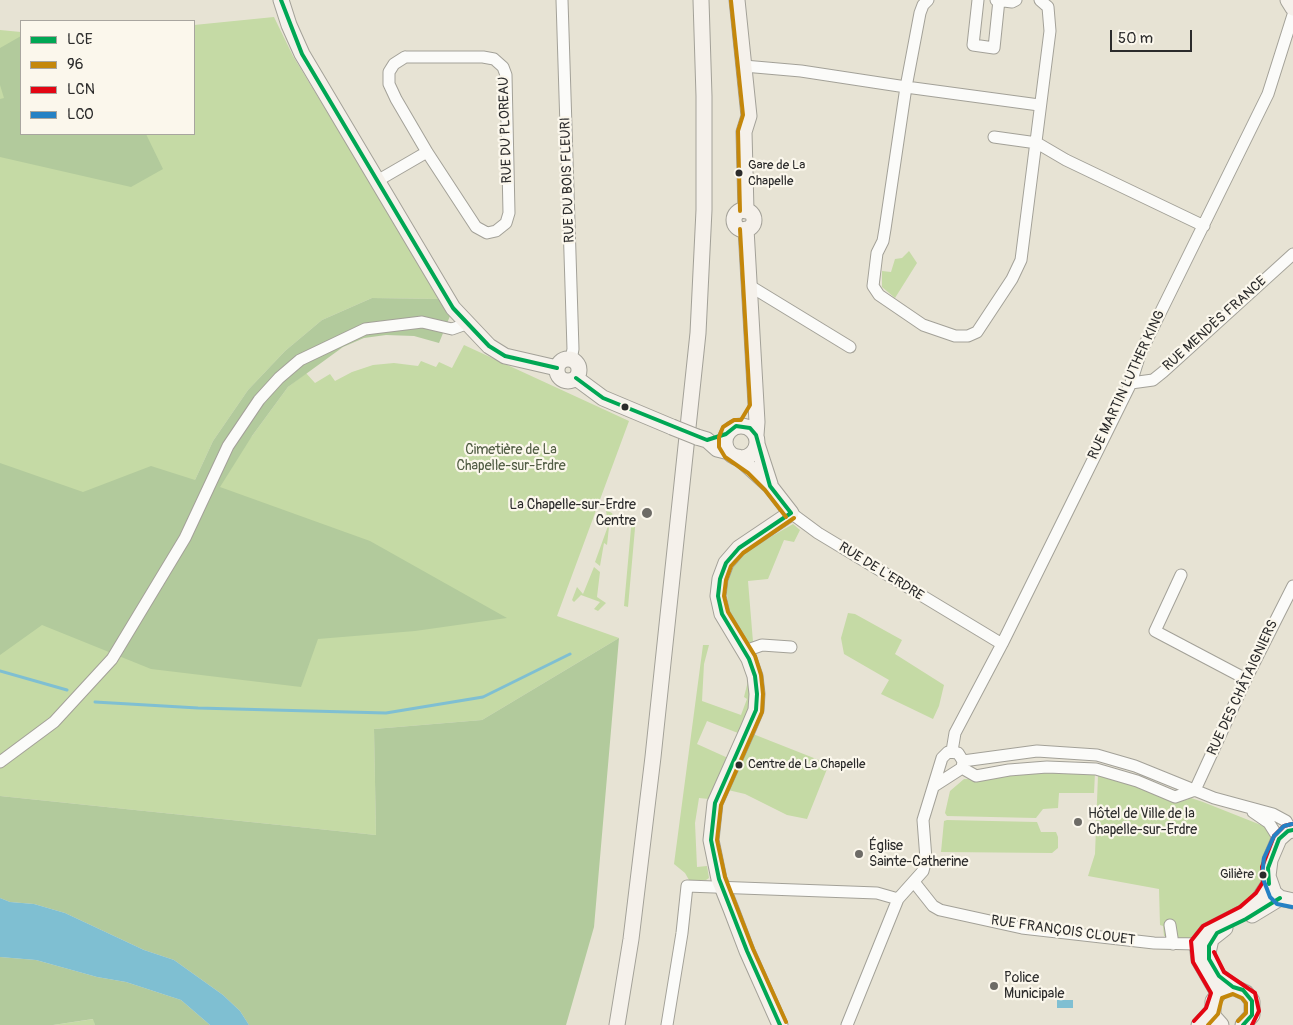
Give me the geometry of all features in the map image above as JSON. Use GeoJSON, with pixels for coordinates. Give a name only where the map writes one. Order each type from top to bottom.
{"type":"FeatureCollection","features":[{"type":"Feature","properties":{"kind":"street"},"geometry":{"type":"LineString","coordinates":[[281,0],[288,25],[302,54],[453,308],[466,324],[489,346],[505,356],[557,368]]}},
{"type":"Feature","properties":{"kind":"street","name":"RUE DU BOIS FLEURI"},"geometry":{"type":"LineString","coordinates":[[562,0],[573,349],[571,360]]}},
{"type":"Feature","properties":{"kind":"street"},"geometry":{"type":"LineString","coordinates":[[617,1025],[631,939],[651,776],[698,333],[704,210],[704,96],[701,0]]}},
{"type":"Feature","properties":{"kind":"street"},"geometry":{"type":"LineString","coordinates":[[726,434],[725,442],[733,455],[748,456],[756,406],[746,229],[738,228],[734,219],[740,211],[746,211],[744,132],[748,116],[737,0]]}},
{"type":"Feature","properties":{"kind":"street"},"geometry":{"type":"LineString","coordinates":[[928,0],[923,5],[920,13],[906,87],[883,241],[877,253],[873,286],[879,295],[923,324],[939,332],[955,336],[968,336],[978,332],[1017,270],[1027,229],[1037,143],[1039,104],[1050,31],[1048,7],[1040,0]]}},
{"type":"Feature","properties":{"kind":"street"},"geometry":{"type":"LineString","coordinates":[[978,0],[972,45],[994,48],[998,0],[1012,2],[1016,0]]}},
{"type":"Feature","properties":{"kind":"street"},"geometry":{"type":"LineString","coordinates":[[1288,0],[1293,8]]}},
{"type":"Feature","properties":{"kind":"street","name":"RUE MARTIN LUTHER KING"},"geometry":{"type":"LineString","coordinates":[[952,751],[955,733],[1002,644],[1130,383],[1140,354],[1268,94],[1293,16]]}},
{"type":"Feature","properties":{"kind":"street","name":"RUE DU PLOREAU"},"geometry":{"type":"LineString","coordinates":[[483,56],[494,59],[503,67],[506,75],[509,214],[506,223],[496,231],[487,233],[476,227],[427,152],[390,84],[388,72],[394,64],[405,57],[483,56]]}},
{"type":"Feature","properties":{"kind":"street"},"geometry":{"type":"LineString","coordinates":[[744,66],[801,71],[1039,104]]}},
{"type":"Feature","properties":{"kind":"street"},"geometry":{"type":"LineString","coordinates":[[994,137],[1037,143],[1066,160],[1204,226]]}},
{"type":"Feature","properties":{"kind":"street"},"geometry":{"type":"LineString","coordinates":[[377,181],[427,152]]}},
{"type":"Feature","properties":{"kind":"street","name":"RUE MENDÈS FRANCE"},"geometry":{"type":"LineString","coordinates":[[1130,383],[1153,380],[1293,254]]}},
{"type":"Feature","properties":{"kind":"street"},"geometry":{"type":"LineString","coordinates":[[750,286],[850,347]]}},
{"type":"Feature","properties":{"kind":"street"},"geometry":{"type":"LineString","coordinates":[[0,762],[54,722],[112,659],[185,538],[228,446],[258,400],[279,378],[300,360],[365,329],[422,322],[452,329],[466,324]]}},
{"type":"Feature","properties":{"kind":"street"},"geometry":{"type":"LineString","coordinates":[[564,360],[571,360],[579,368],[576,378],[570,381],[563,380],[558,375],[557,368],[564,360]]}},
{"type":"Feature","properties":{"kind":"street","name":"RUE DE L'ERDRE"},"geometry":{"type":"LineString","coordinates":[[576,378],[603,398],[702,438],[717,448],[733,455],[770,486],[791,513],[818,533],[1002,644]]}},
{"type":"Feature","properties":{"kind":"street"},"geometry":{"type":"LineString","coordinates":[[702,438],[726,434],[736,426],[752,435]]}},
{"type":"Feature","properties":{"kind":"street","name":"RUE DE L'ERDRE"},"geometry":{"type":"LineString","coordinates":[[752,435],[770,486]]}},
{"type":"Feature","properties":{"kind":"street"},"geometry":{"type":"LineString","coordinates":[[780,1025],[747,951],[723,888],[711,840],[715,803],[757,704],[755,676],[745,651],[722,614],[718,596],[720,579],[726,563],[739,548],[791,513]]}},
{"type":"Feature","properties":{"kind":"street"},"geometry":{"type":"LineString","coordinates":[[1181,575],[1155,631],[1246,679]]}},
{"type":"Feature","properties":{"kind":"street","name":"RUE DES CHÂTAIGNIERS"},"geometry":{"type":"LineString","coordinates":[[1195,790],[1246,679],[1293,586]]}},
{"type":"Feature","properties":{"kind":"street"},"geometry":{"type":"LineString","coordinates":[[745,651],[762,645],[791,647]]}},
{"type":"Feature","properties":{"kind":"street"},"geometry":{"type":"LineString","coordinates":[[846,1025],[898,899],[923,870],[926,859],[923,820],[927,802],[945,754],[952,751],[958,753],[959,767]]}},
{"type":"Feature","properties":{"kind":"street"},"geometry":{"type":"LineString","coordinates":[[941,762],[944,770],[1037,751],[1097,755],[1135,766],[1250,809],[1288,833],[1270,860],[1269,884],[1257,902],[1244,912],[1207,931],[1197,944],[1199,960],[1218,992]]}},
{"type":"Feature","properties":{"kind":"street"},"geometry":{"type":"LineString","coordinates":[[959,767],[976,776],[1009,770],[1047,767],[1096,769],[1137,781],[1175,797],[1195,790]]}},
{"type":"Feature","properties":{"kind":"street"},"geometry":{"type":"LineString","coordinates":[[934,786],[959,767]]}},
{"type":"Feature","properties":{"kind":"street","name":"RUE FRANÇOIS CLOUET"},"geometry":{"type":"LineString","coordinates":[[914,882],[933,906],[940,910],[1022,928],[1154,944],[1197,944]]}},
{"type":"Feature","properties":{"kind":"street"},"geometry":{"type":"LineString","coordinates":[[1250,1023],[1253,1010],[1250,996],[1243,990],[1233,987],[1219,976],[1209,959],[1208,952],[1211,940],[1217,933],[1286,899],[1269,884]]}},
{"type":"Feature","properties":{"kind":"street"},"geometry":{"type":"LineString","coordinates":[[667,1025],[682,933],[687,886],[877,893],[898,899]]}},
{"type":"Feature","properties":{"kind":"street"},"geometry":{"type":"LineString","coordinates":[[1170,925],[1173,944]]}},
{"type":"Feature","properties":{"kind":"street"},"geometry":{"type":"LineString","coordinates":[[1199,1025],[1216,1021],[1212,1001],[1218,992],[1233,987]]}},
{"type":"Feature","properties":{"kind":"green space","name":"Cimetière de La Chapelle-sur-Erdre"},"geometry":{"type":"Polygon","coordinates":[[[274,17],[293,56],[441,299],[372,298],[322,320],[285,351],[248,390],[213,441],[195,480],[252,436],[288,387],[306,373],[315,383],[330,374],[335,381],[352,372],[373,365],[394,363],[418,366],[421,361],[436,367],[439,362],[452,368],[464,345],[629,421],[557,616],[619,638],[482,720],[374,729],[376,835],[0,796],[0,30],[20,32],[20,135],[195,135],[195,25],[274,17]]]}},
{"type":"Feature","properties":{"kind":"green space"},"geometry":{"type":"Polygon","coordinates":[[[20,37],[20,135],[146,135],[163,169],[131,187],[0,157],[0,99],[4,98],[0,85],[0,48],[20,37]]]}},
{"type":"Feature","properties":{"kind":"green space"},"geometry":{"type":"Polygon","coordinates":[[[909,251],[917,263],[895,298],[882,287],[882,271],[891,272],[895,259],[902,258],[909,251]]]}},
{"type":"Feature","properties":{"kind":"green space"},"geometry":{"type":"Polygon","coordinates":[[[372,298],[441,299],[450,316],[439,343],[414,336],[386,335],[364,338],[343,347],[288,387],[252,436],[220,487],[370,541],[507,618],[415,631],[318,639],[301,687],[151,669],[42,625],[0,655],[0,463],[83,492],[151,466],[195,480],[213,441],[248,390],[285,351],[322,320],[372,298]]]}},
{"type":"Feature","properties":{"kind":"green space"},"geometry":{"type":"Polygon","coordinates":[[[606,510],[612,513],[614,518],[613,520],[610,518],[607,545],[604,543],[600,566],[595,562],[608,526],[606,510]]]}},
{"type":"Feature","properties":{"kind":"green space"},"geometry":{"type":"Polygon","coordinates":[[[632,517],[636,517],[628,607],[624,606],[632,517]]]}},
{"type":"Feature","properties":{"kind":"green space"},"geometry":{"type":"Polygon","coordinates":[[[793,524],[800,530],[794,542],[784,540],[768,579],[748,581],[753,642],[747,642],[729,611],[726,585],[730,573],[735,562],[748,550],[793,524]]]}},
{"type":"Feature","properties":{"kind":"green space"},"geometry":{"type":"Polygon","coordinates":[[[594,567],[600,572],[597,597],[606,603],[598,611],[594,609],[600,602],[581,595],[574,602],[572,600],[577,587],[583,594],[594,567]]]}},
{"type":"Feature","properties":{"kind":"green space"},"geometry":{"type":"Polygon","coordinates":[[[848,613],[855,614],[902,640],[895,654],[944,685],[939,706],[933,719],[881,694],[889,680],[844,654],[841,638],[848,613]]]}},
{"type":"Feature","properties":{"kind":"green space"},"geometry":{"type":"Polygon","coordinates":[[[619,638],[594,927],[566,1025],[249,1025],[240,1011],[223,995],[174,960],[144,950],[65,913],[34,904],[10,902],[0,898],[0,796],[376,835],[374,729],[482,720],[619,638]]]}},
{"type":"Feature","properties":{"kind":"green space"},"geometry":{"type":"Polygon","coordinates":[[[703,645],[709,645],[704,664],[702,701],[741,715],[747,699],[744,697],[748,681],[750,695],[749,708],[738,733],[707,721],[697,744],[728,758],[709,799],[699,798],[695,823],[697,867],[707,866],[709,878],[706,880],[689,880],[685,873],[674,864],[703,645]]]}},
{"type":"Feature","properties":{"kind":"green space"},"geometry":{"type":"Polygon","coordinates":[[[753,734],[829,764],[807,819],[787,815],[745,794],[728,790],[753,734]]]}},
{"type":"Feature","properties":{"kind":"green space"},"geometry":{"type":"Polygon","coordinates":[[[1016,772],[1095,773],[1094,793],[1059,793],[1058,808],[1043,809],[1036,818],[947,816],[945,813],[950,791],[964,779],[977,779],[1016,772]]]}},
{"type":"Feature","properties":{"kind":"green space"},"geometry":{"type":"Polygon","coordinates":[[[1098,775],[1135,786],[1169,800],[1179,802],[1191,798],[1266,827],[1272,836],[1264,884],[1255,899],[1202,928],[1189,940],[1176,940],[1171,936],[1164,936],[1163,926],[1160,925],[1159,889],[1088,876],[1095,854],[1098,775]]]}},
{"type":"Feature","properties":{"kind":"green space"},"geometry":{"type":"Polygon","coordinates":[[[944,821],[1037,822],[1041,832],[1056,832],[1058,848],[1052,853],[941,852],[944,821]]]}},
{"type":"Feature","properties":{"kind":"green space"},"geometry":{"type":"Polygon","coordinates":[[[0,957],[36,960],[97,977],[126,982],[181,1000],[210,1025],[95,1025],[93,1019],[53,1025],[0,1025],[0,957]]]}},
{"type":"Feature","properties":{"kind":"green space"},"geometry":{"type":"Polygon","coordinates":[[[94,1019],[95,1025],[53,1025],[94,1019]]]}},
{"type":"Feature","properties":{"kind":"water"},"geometry":{"type":"Polygon","coordinates":[[[0,898],[10,902],[34,904],[65,913],[144,950],[174,960],[223,995],[240,1011],[249,1025],[210,1025],[181,1000],[126,982],[97,977],[36,960],[0,957],[0,898]]]}},
{"type":"Feature","properties":{"kind":"water"},"geometry":{"type":"Polygon","coordinates":[[[1057,1000],[1073,1000],[1073,1008],[1057,1008],[1057,1000]]]}},
{"type":"Feature","properties":{"kind":"waterway"},"geometry":{"type":"LineString","coordinates":[[95,702],[198,708],[386,713],[483,697],[570,654]]}},
{"type":"Feature","properties":{"kind":"waterway"},"geometry":{"type":"LineString","coordinates":[[0,671],[67,690]]}},
{"type":"Feature","properties":{"kind":"transit line","name":"LCE"},"geometry":{"type":"LineString","coordinates":[[281,0],[302,54],[453,308],[489,346],[505,356],[557,368]]}},
{"type":"Feature","properties":{"kind":"transit line","name":"96"},"geometry":{"type":"LineString","coordinates":[[731,1],[743,115],[738,131],[740,211]]}},
{"type":"Feature","properties":{"kind":"transit line","name":"96"},"geometry":{"type":"LineString","coordinates":[[740,229],[750,405],[741,420],[734,420],[723,427],[719,437],[719,447],[725,457],[748,473],[765,490],[786,517]]}},
{"type":"Feature","properties":{"kind":"transit line","name":"LCE"},"geometry":{"type":"LineString","coordinates":[[576,378],[603,398],[707,440],[726,434],[736,426],[750,428],[756,435],[770,486],[791,513]]}},
{"type":"Feature","properties":{"kind":"transit line","name":"LCE"},"geometry":{"type":"LineString","coordinates":[[780,1025],[747,951],[719,879],[711,840],[715,803],[756,710],[757,694],[755,676],[749,659],[722,614],[718,596],[720,579],[726,563],[739,548],[791,513]]}},
{"type":"Feature","properties":{"kind":"transit line","name":"96"},"geometry":{"type":"LineString","coordinates":[[786,1022],[753,949],[725,877],[717,840],[721,805],[762,712],[763,694],[761,675],[755,656],[728,612],[724,596],[726,580],[731,566],[743,553],[794,518]]}},
{"type":"Feature","properties":{"kind":"transit line","name":"LCN"},"geometry":{"type":"LineString","coordinates":[[1194,1021],[1206,1008],[1211,993],[1193,962],[1191,941],[1203,926],[1240,907],[1256,893],[1263,882],[1262,867],[1274,836],[1284,826],[1292,824]]}},
{"type":"Feature","properties":{"kind":"transit line","name":"LCO"},"geometry":{"type":"LineString","coordinates":[[1292,824],[1284,826],[1274,836],[1264,858],[1262,876],[1270,897],[1277,904],[1292,907]]}},
{"type":"Feature","properties":{"kind":"transit line","name":"LCE"},"geometry":{"type":"LineString","coordinates":[[1269,884],[1268,868],[1279,839],[1288,831],[1293,830]]}},
{"type":"Feature","properties":{"kind":"transit line","name":"LCE"},"geometry":{"type":"LineString","coordinates":[[1243,1025],[1252,1015],[1252,1001],[1243,990],[1233,987],[1219,976],[1209,959],[1209,946],[1217,933],[1246,919],[1280,898]]}},
{"type":"Feature","properties":{"kind":"transit line","name":"LCN"},"geometry":{"type":"LineString","coordinates":[[1214,952],[1224,972],[1255,993],[1259,1011],[1252,1025]]}},
{"type":"Feature","properties":{"kind":"transit line","name":"96"},"geometry":{"type":"LineString","coordinates":[[1208,1025],[1218,1014],[1222,998],[1233,994],[1242,998],[1246,1003],[1246,1013],[1238,1021]]}},
{"type":"Feature","properties":{"kind":"place","name":"Gare de La Chapelle"},"geometry":{"type":"Point","coordinates":[739,173]}},
{"type":"Feature","properties":{"kind":"place","name":"La Chapelle-sur-Erdre Centre"},"geometry":{"type":"Point","coordinates":[647,513]}},
{"type":"Feature","properties":{"kind":"place","name":"Centre de La Chapelle"},"geometry":{"type":"Point","coordinates":[739,765]}},
{"type":"Feature","properties":{"kind":"place","name":"Hôtel de Ville de la Chapelle-sur-Erdre"},"geometry":{"type":"Point","coordinates":[1078,822]}},
{"type":"Feature","properties":{"kind":"place","name":"Église Sainte-Catherine"},"geometry":{"type":"Point","coordinates":[859,854]}},
{"type":"Feature","properties":{"kind":"place","name":"Gilière"},"geometry":{"type":"Point","coordinates":[1263,875]}},
{"type":"Feature","properties":{"kind":"place","name":"Police Municipale"},"geometry":{"type":"Point","coordinates":[994,986]}}]}
